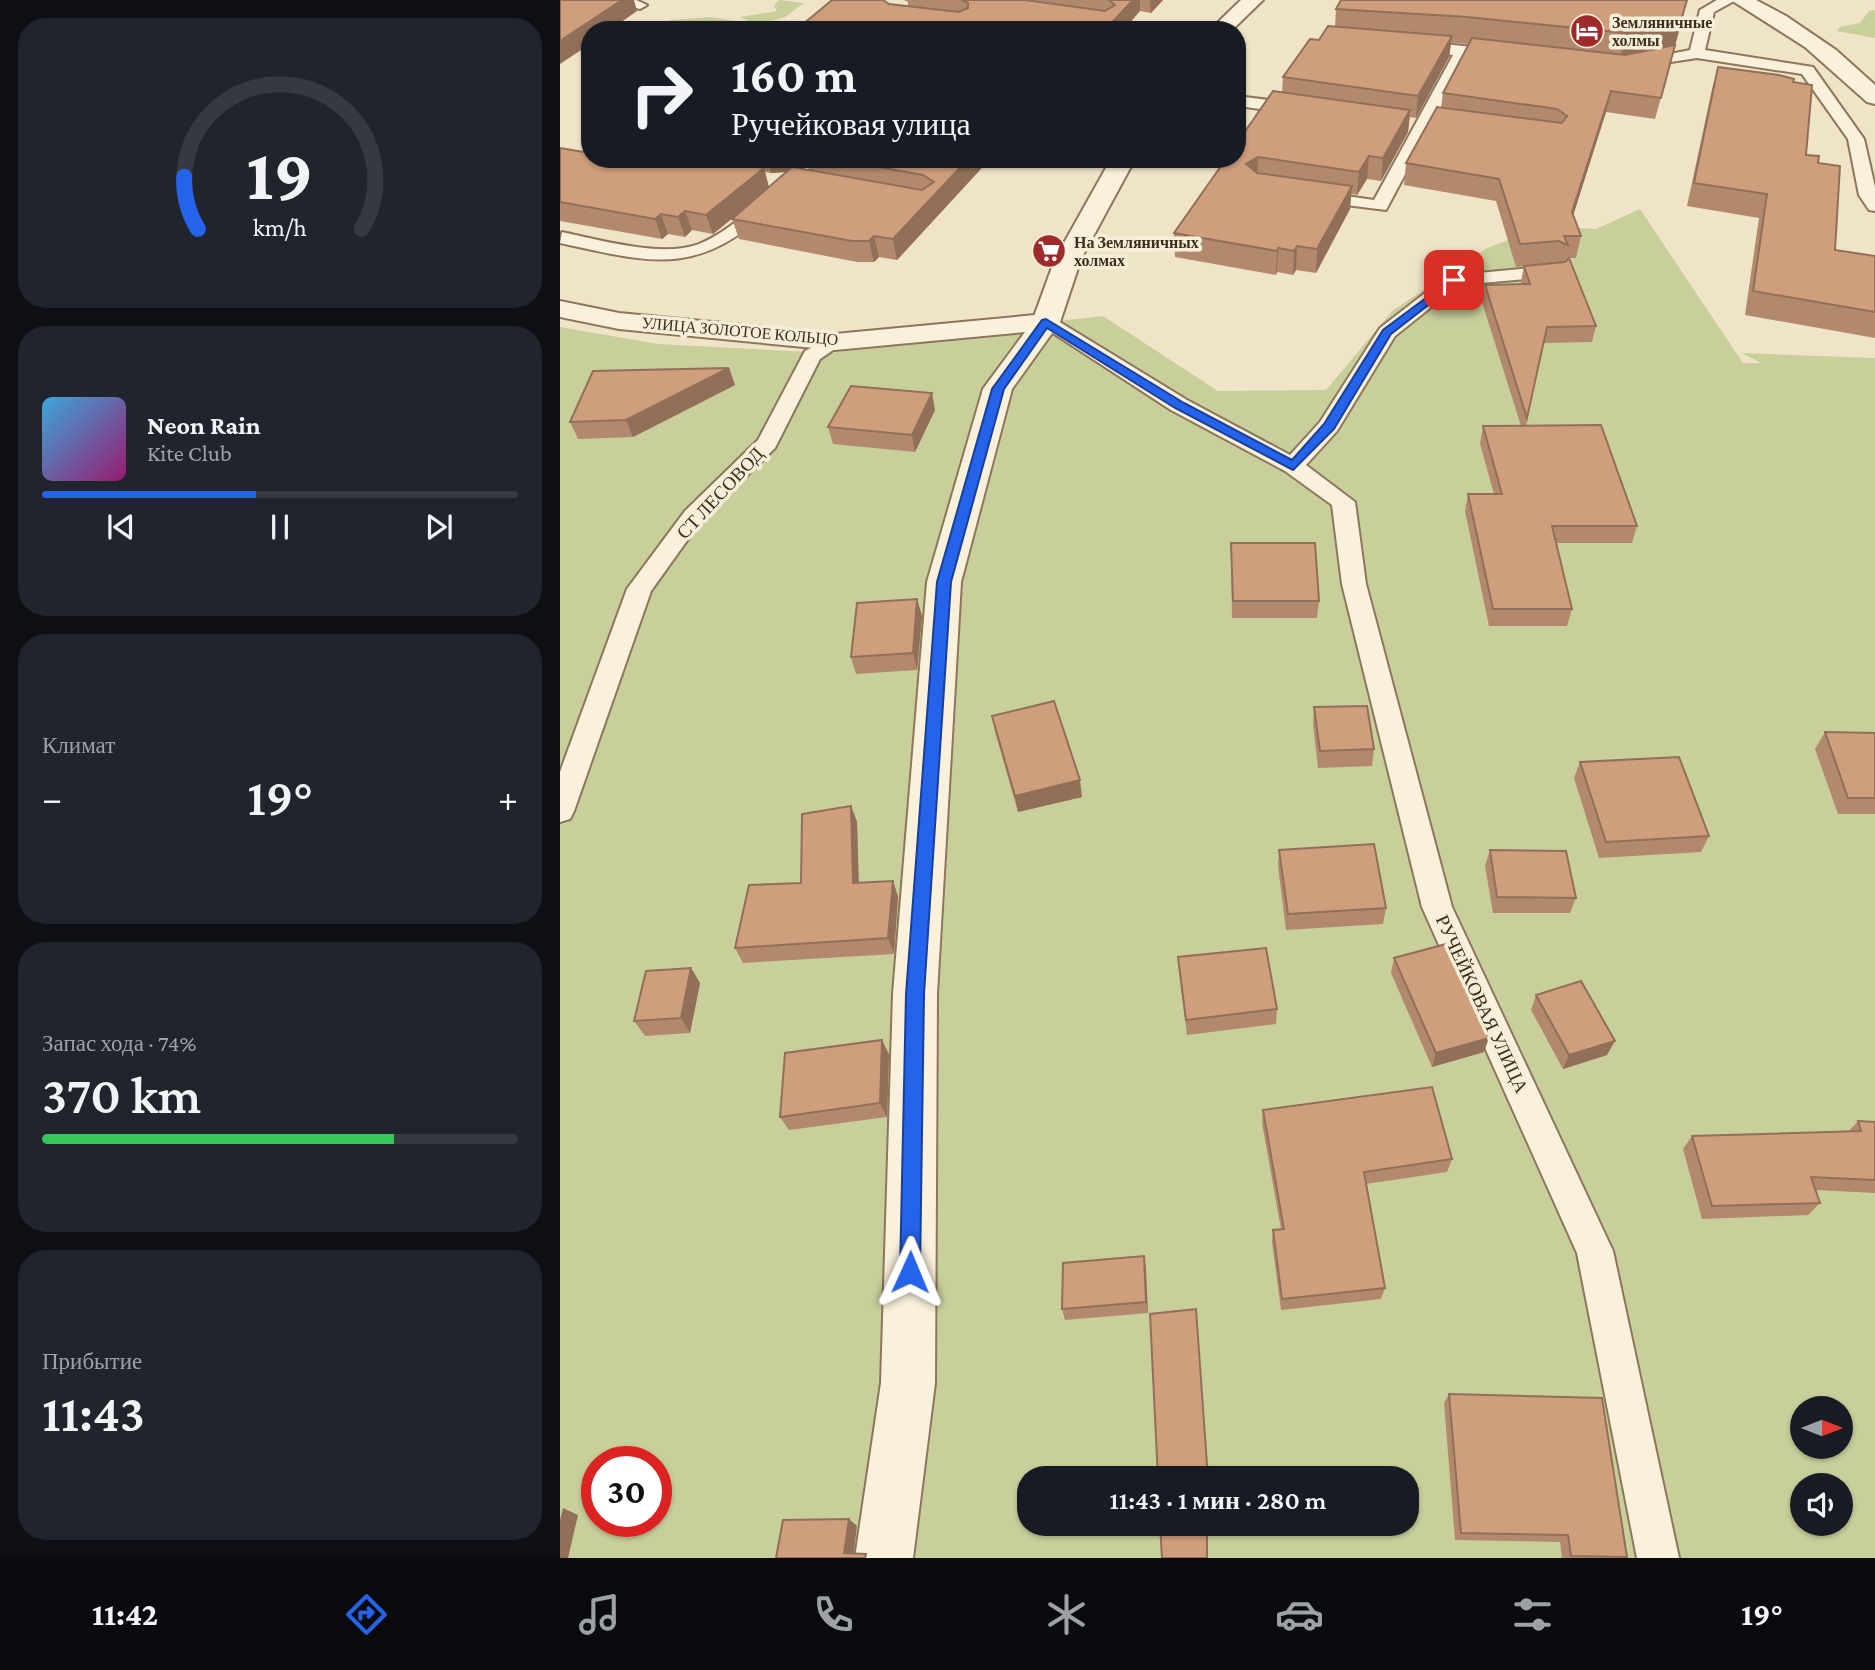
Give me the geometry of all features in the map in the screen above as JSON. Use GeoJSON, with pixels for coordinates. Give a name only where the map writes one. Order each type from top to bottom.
{"type":"FeatureCollection","features":[{"type":"Feature","properties":{"kind":"street"},"geometry":{"type":"LineString","coordinates":[[1230,21],[1253,0]]}},
{"type":"Feature","properties":{"kind":"street"},"geometry":{"type":"LineString","coordinates":[[1741,0],[1789,23],[1840,61],[1875,97]]}},
{"type":"Feature","properties":{"kind":"street"},"geometry":{"type":"LineString","coordinates":[[884,1558],[908,1383],[915,994],[944,582],[998,389],[1046,323],[1053,290],[1118,168]]}},
{"type":"Feature","properties":{"kind":"street","name":"УЛИЦА ЗОЛОТОЕ КОЛЬЦО"},"geometry":{"type":"LineString","coordinates":[[560,309],[619,321],[835,342],[1046,323]]}},
{"type":"Feature","properties":{"kind":"lane"},"geometry":{"type":"LineString","coordinates":[[613,0],[640,5]]}},
{"type":"Feature","properties":{"kind":"lane"},"geometry":{"type":"LineString","coordinates":[[1697,53],[1707,10],[1728,0]]}},
{"type":"Feature","properties":{"kind":"lane"},"geometry":{"type":"LineString","coordinates":[[1397,45],[1513,56]]}},
{"type":"Feature","properties":{"kind":"lane"},"geometry":{"type":"LineString","coordinates":[[1298,194],[1380,206],[1432,124],[1464,51]]}},
{"type":"Feature","properties":{"kind":"lane"},"geometry":{"type":"LineString","coordinates":[[1620,68],[1697,53],[1807,70],[1856,139],[1868,195],[1875,206]]}},
{"type":"Feature","properties":{"kind":"lane"},"geometry":{"type":"LineString","coordinates":[[1246,102],[1314,111]]}},
{"type":"Feature","properties":{"kind":"lane"},"geometry":{"type":"LineString","coordinates":[[1400,124],[1432,124]]}},
{"type":"Feature","properties":{"kind":"lane"},"geometry":{"type":"LineString","coordinates":[[562,238],[653,254],[704,248],[800,181],[808,168]]}},
{"type":"Feature","properties":{"kind":"lane"},"geometry":{"type":"LineString","coordinates":[[759,179],[800,181]]}},
{"type":"Feature","properties":{"kind":"lane"},"geometry":{"type":"LineString","coordinates":[[1293,466],[1329,426],[1387,332],[1454,280],[1554,272]]}},
{"type":"Feature","properties":{"kind":"lane","name":"РУЧЕЙКОВАЯ УЛИЦА"},"geometry":{"type":"LineString","coordinates":[[1046,323],[1180,405],[1293,466],[1343,502],[1354,584],[1437,907],[1595,1251],[1658,1558]]}},
{"type":"Feature","properties":{"kind":"lane","name":"СТ ЛЕСОВОД"},"geometry":{"type":"LineString","coordinates":[[560,811],[639,589],[693,516],[767,443],[812,355],[835,342]]}},
{"type":"Feature","properties":{"kind":"green space"},"geometry":{"type":"Polygon","coordinates":[[[779,0],[804,3],[785,17],[771,21],[748,21],[740,17],[777,11],[774,6],[779,0]]]}},
{"type":"Feature","properties":{"kind":"green space"},"geometry":{"type":"Polygon","coordinates":[[[1875,10],[1875,38],[1837,31],[1840,27],[1860,23],[1869,11],[1875,10]]]}},
{"type":"Feature","properties":{"kind":"green space"},"geometry":{"type":"Polygon","coordinates":[[[711,17],[735,21],[670,21],[711,17]]]}},
{"type":"Feature","properties":{"kind":"green space"},"geometry":{"type":"Polygon","coordinates":[[[1640,209],[1743,363],[1761,363],[1741,353],[1875,358],[1875,1558],[560,1558],[560,327],[658,344],[831,353],[987,329],[1103,316],[1218,391],[1326,390],[1392,311],[1485,249],[1544,226],[1596,229],[1640,209]]]}},
{"type":"Feature","properties":{"kind":"building"},"geometry":{"type":"Polygon","coordinates":[[[560,0],[622,0],[590,21],[581,21],[581,27],[560,41],[560,0]]]}},
{"type":"Feature","properties":{"kind":"building"},"geometry":{"type":"Polygon","coordinates":[[[832,0],[883,0],[889,4],[959,12],[968,8],[968,3],[962,0],[1025,0],[1105,11],[1115,5],[1109,0],[1133,0],[1113,21],[807,21],[832,0]]]}},
{"type":"Feature","properties":{"kind":"building","name":"Земляничные холмы"},"geometry":{"type":"Polygon","coordinates":[[[1341,0],[1687,0],[1680,24],[1626,33],[1467,17],[1336,9],[1341,0]]]}},
{"type":"Feature","properties":{"kind":"building"},"geometry":{"type":"Polygon","coordinates":[[[1328,26],[1452,36],[1418,96],[1283,77],[1310,39],[1319,40],[1328,26]]]}},
{"type":"Feature","properties":{"kind":"building"},"geometry":{"type":"Polygon","coordinates":[[[1472,38],[1625,55],[1675,45],[1661,98],[1611,91],[1572,212],[1581,236],[1564,236],[1568,245],[1559,241],[1520,244],[1499,179],[1406,163],[1437,107],[1562,123],[1567,116],[1557,109],[1443,93],[1472,38]]]}},
{"type":"Feature","properties":{"kind":"building"},"geometry":{"type":"Polygon","coordinates":[[[1718,67],[1779,75],[1794,79],[1793,82],[1812,85],[1806,155],[1819,156],[1818,163],[1840,166],[1835,250],[1875,256],[1875,312],[1753,291],[1767,194],[1694,183],[1718,67]]]}},
{"type":"Feature","properties":{"kind":"building"},"geometry":{"type":"Polygon","coordinates":[[[1273,91],[1410,110],[1383,158],[1369,156],[1359,172],[1258,157],[1246,164],[1246,130],[1273,91]]]}},
{"type":"Feature","properties":{"kind":"building"},"geometry":{"type":"Polygon","coordinates":[[[560,148],[581,152],[581,168],[764,168],[706,215],[685,211],[678,217],[661,214],[655,219],[560,202],[560,148]]]}},
{"type":"Feature","properties":{"kind":"building"},"geometry":{"type":"Polygon","coordinates":[[[1246,164],[1257,173],[1352,186],[1317,249],[1297,246],[1294,251],[1278,248],[1277,251],[1174,233],[1220,168],[1246,168],[1246,164]]]}},
{"type":"Feature","properties":{"kind":"building"},"geometry":{"type":"Polygon","coordinates":[[[791,168],[922,190],[934,182],[923,175],[884,168],[960,168],[893,239],[874,236],[869,241],[852,241],[732,219],[791,168]]]}},
{"type":"Feature","properties":{"kind":"building"},"geometry":{"type":"Polygon","coordinates":[[[1569,258],[1596,326],[1547,327],[1527,418],[1485,285],[1530,284],[1524,266],[1565,262],[1569,258]]]}},
{"type":"Feature","properties":{"kind":"building"},"geometry":{"type":"Polygon","coordinates":[[[729,368],[626,420],[570,422],[593,371],[729,368]]]}},
{"type":"Feature","properties":{"kind":"building"},"geometry":{"type":"Polygon","coordinates":[[[851,386],[932,393],[912,435],[828,427],[851,386]]]}},
{"type":"Feature","properties":{"kind":"building"},"geometry":{"type":"Polygon","coordinates":[[[1601,425],[1637,526],[1552,526],[1572,609],[1493,609],[1468,494],[1502,494],[1483,426],[1601,425]]]}},
{"type":"Feature","properties":{"kind":"building"},"geometry":{"type":"Polygon","coordinates":[[[1231,543],[1315,543],[1319,601],[1233,601],[1231,543]]]}},
{"type":"Feature","properties":{"kind":"building"},"geometry":{"type":"Polygon","coordinates":[[[917,599],[913,653],[851,657],[857,603],[917,599]]]}},
{"type":"Feature","properties":{"kind":"building"},"geometry":{"type":"Polygon","coordinates":[[[1054,701],[1080,780],[1015,796],[992,716],[1054,701]]]}},
{"type":"Feature","properties":{"kind":"building"},"geometry":{"type":"Polygon","coordinates":[[[1367,706],[1374,749],[1320,751],[1314,707],[1367,706]]]}},
{"type":"Feature","properties":{"kind":"building"},"geometry":{"type":"Polygon","coordinates":[[[1825,732],[1875,733],[1875,798],[1848,798],[1825,732]]]}},
{"type":"Feature","properties":{"kind":"building"},"geometry":{"type":"Polygon","coordinates":[[[1679,757],[1709,836],[1606,842],[1580,762],[1679,757]]]}},
{"type":"Feature","properties":{"kind":"building"},"geometry":{"type":"Polygon","coordinates":[[[851,806],[853,883],[893,881],[888,938],[735,948],[749,885],[801,883],[802,814],[851,806]]]}},
{"type":"Feature","properties":{"kind":"building"},"geometry":{"type":"Polygon","coordinates":[[[1374,844],[1386,908],[1288,914],[1279,850],[1374,844]]]}},
{"type":"Feature","properties":{"kind":"building"},"geometry":{"type":"Polygon","coordinates":[[[1490,850],[1566,851],[1576,898],[1497,897],[1490,850]]]}},
{"type":"Feature","properties":{"kind":"building"},"geometry":{"type":"Polygon","coordinates":[[[1446,944],[1489,1038],[1436,1053],[1394,958],[1446,944]]]}},
{"type":"Feature","properties":{"kind":"building"},"geometry":{"type":"Polygon","coordinates":[[[1266,948],[1277,1009],[1186,1020],[1178,957],[1266,948]]]}},
{"type":"Feature","properties":{"kind":"building"},"geometry":{"type":"Polygon","coordinates":[[[691,968],[681,1018],[634,1021],[646,971],[691,968]]]}},
{"type":"Feature","properties":{"kind":"building"},"geometry":{"type":"Polygon","coordinates":[[[1581,981],[1615,1041],[1569,1055],[1536,995],[1581,981]]]}},
{"type":"Feature","properties":{"kind":"building"},"geometry":{"type":"Polygon","coordinates":[[[882,1040],[880,1103],[780,1117],[785,1053],[882,1040]]]}},
{"type":"Feature","properties":{"kind":"building"},"geometry":{"type":"Polygon","coordinates":[[[1432,1087],[1452,1159],[1364,1172],[1385,1288],[1282,1299],[1273,1230],[1284,1229],[1263,1110],[1432,1087]]]}},
{"type":"Feature","properties":{"kind":"building"},"geometry":{"type":"Polygon","coordinates":[[[1858,1121],[1875,1122],[1875,1180],[1811,1177],[1820,1203],[1712,1206],[1692,1136],[1861,1131],[1858,1121]]]}},
{"type":"Feature","properties":{"kind":"building"},"geometry":{"type":"Polygon","coordinates":[[[1144,1256],[1146,1302],[1062,1309],[1063,1263],[1144,1256]]]}},
{"type":"Feature","properties":{"kind":"building"},"geometry":{"type":"Polygon","coordinates":[[[1196,1309],[1207,1466],[1157,1466],[1150,1314],[1196,1309]]]}},
{"type":"Feature","properties":{"kind":"building"},"geometry":{"type":"Polygon","coordinates":[[[1449,1394],[1602,1398],[1627,1557],[1571,1556],[1568,1535],[1461,1533],[1449,1394]]]}},
{"type":"Feature","properties":{"kind":"building"},"geometry":{"type":"Polygon","coordinates":[[[849,1519],[844,1553],[866,1554],[865,1558],[776,1558],[783,1520],[849,1519]]]}},
{"type":"Feature","properties":{"kind":"building"},"geometry":{"type":"Polygon","coordinates":[[[1161,1536],[1207,1536],[1207,1558],[1162,1558],[1161,1536]]]}},
{"type":"Feature","properties":{"kind":"place","name":"Земляничные холмы"},"geometry":{"type":"Point","coordinates":[1587,31]}},
{"type":"Feature","properties":{"kind":"place","name":"На Земляничных холмах"},"geometry":{"type":"Point","coordinates":[1049,251]}},
{"type":"Feature","properties":{"kind":"route"},"geometry":{"type":"LineString","coordinates":[[910,1272],[915,994],[944,582],[998,389],[1046,323],[1180,405],[1293,466],[1329,426],[1387,332],[1454,280]]}}]}
